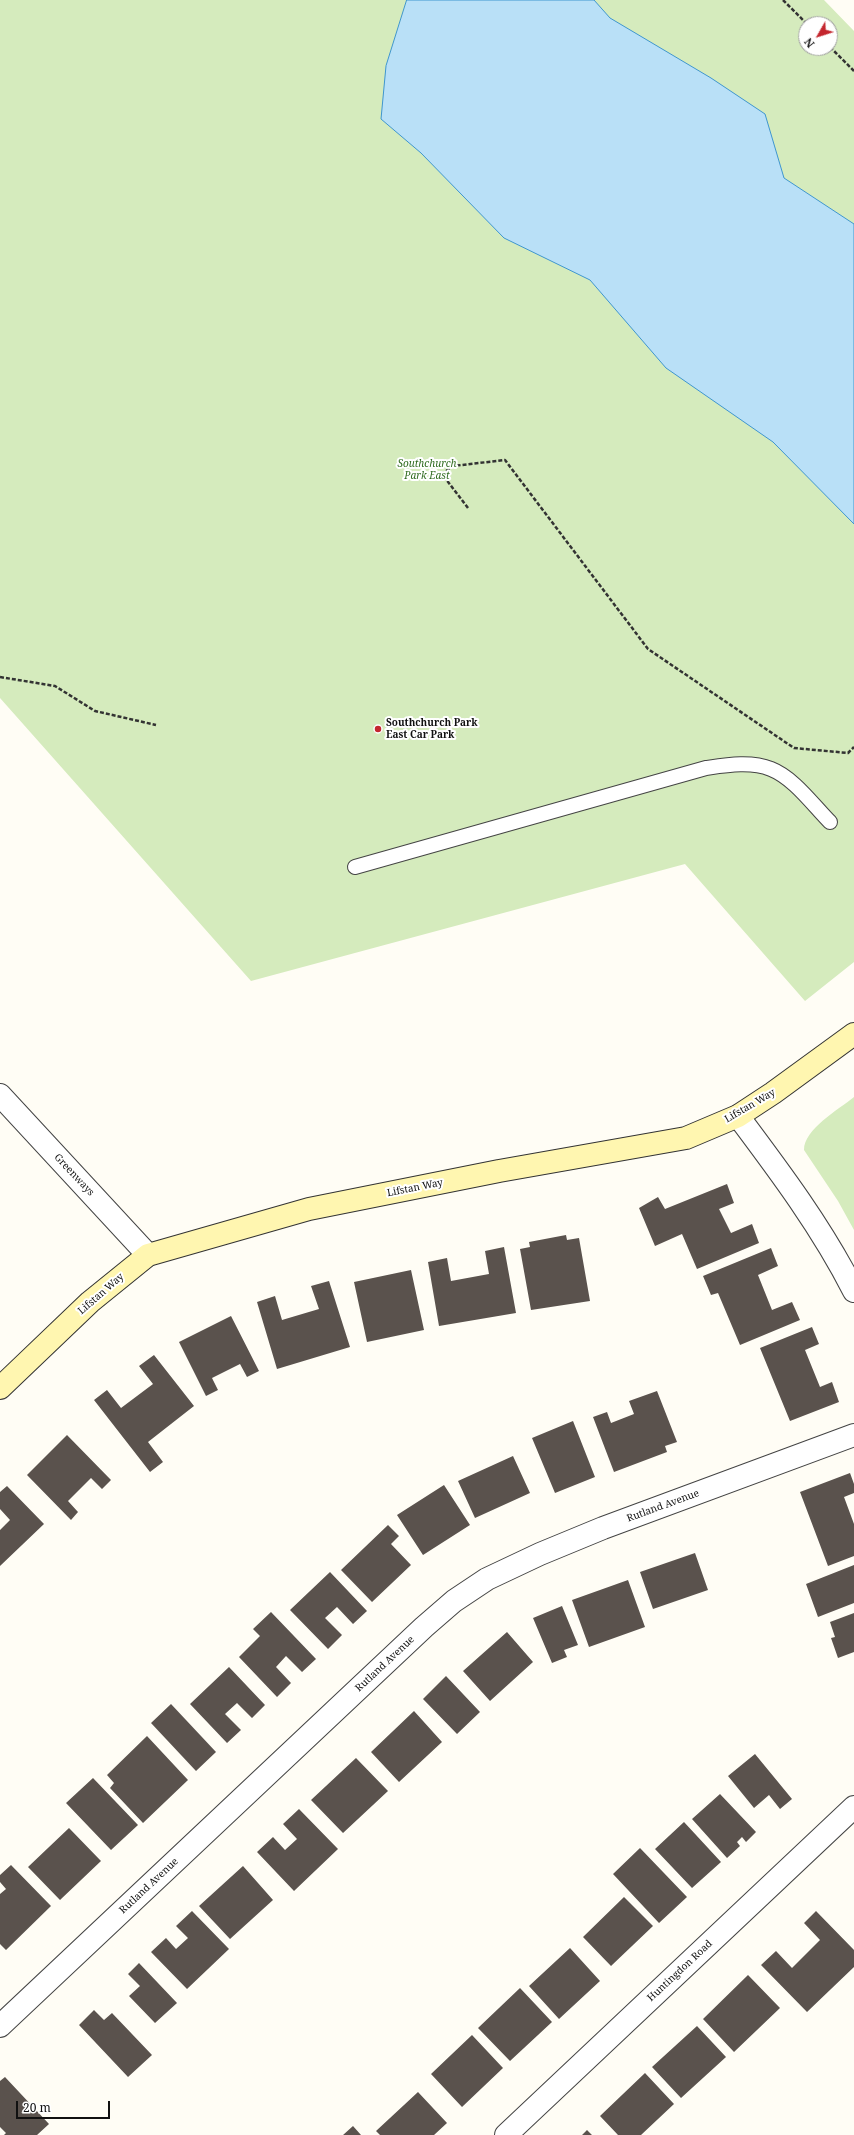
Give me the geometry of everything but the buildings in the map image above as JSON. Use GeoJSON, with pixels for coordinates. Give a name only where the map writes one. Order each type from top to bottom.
{"type":"FeatureCollection","features":[{"type":"Feature","properties":{"kind":"street","name":"Lifstan Way"},"geometry":{"type":"LineString","coordinates":[[0,1388],[90,1302],[148,1254],[308,1209],[499,1171],[686,1138],[738,1116],[773,1093],[854,1034]]}},
{"type":"Feature","properties":{"kind":"street","name":"Greenways"},"geometry":{"type":"LineString","coordinates":[[0,1096],[148,1254]]}},
{"type":"Feature","properties":{"kind":"street"},"geometry":{"type":"LineString","coordinates":[[738,1116],[791,1185],[838,1259],[854,1291]]}},
{"type":"Feature","properties":{"kind":"street","name":"Rutland Avenue"},"geometry":{"type":"LineString","coordinates":[[0,2026],[418,1632],[454,1601],[486,1579],[540,1554],[603,1528],[854,1434]]}},
{"type":"Feature","properties":{"kind":"street","name":"Huntingdon Road"},"geometry":{"type":"LineString","coordinates":[[506,2135],[854,1807]]}},
{"type":"Feature","properties":{"kind":"lane"},"geometry":{"type":"LineString","coordinates":[[355,867],[706,768],[730,765],[752,765],[771,769],[790,782],[830,822]]}},
{"type":"Feature","properties":{"kind":"path"},"geometry":{"type":"LineString","coordinates":[[783,0],[799,16]]}},
{"type":"Feature","properties":{"kind":"path"},"geometry":{"type":"LineString","coordinates":[[838,55],[854,71]]}},
{"type":"Feature","properties":{"kind":"path"},"geometry":{"type":"LineString","coordinates":[[468,508],[442,474],[452,466],[505,460],[648,649],[794,748],[848,753],[854,747]]}},
{"type":"Feature","properties":{"kind":"path"},"geometry":{"type":"LineString","coordinates":[[0,677],[55,686],[95,712],[156,725]]}},
{"type":"Feature","properties":{"kind":"green space","name":"Southchurch Park East"},"geometry":{"type":"Polygon","coordinates":[[[0,0],[824,0],[854,31],[854,962],[805,1001],[685,864],[251,981],[0,698],[0,0]]]}},
{"type":"Feature","properties":{"kind":"green space"},"geometry":{"type":"Polygon","coordinates":[[[854,1097],[854,1230],[838,1201],[804,1150],[805,1142],[816,1127],[854,1097]]]}},
{"type":"Feature","properties":{"kind":"water"},"geometry":{"type":"Polygon","coordinates":[[[407,0],[594,0],[610,18],[711,78],[765,114],[784,178],[854,224],[854,524],[773,442],[666,368],[590,280],[504,238],[421,153],[381,119],[386,66],[407,0]]]}},
{"type":"Feature","properties":{"kind":"place","name":"Southchurch Park East Car Park"},"geometry":{"type":"Point","coordinates":[378,729]}}]}
